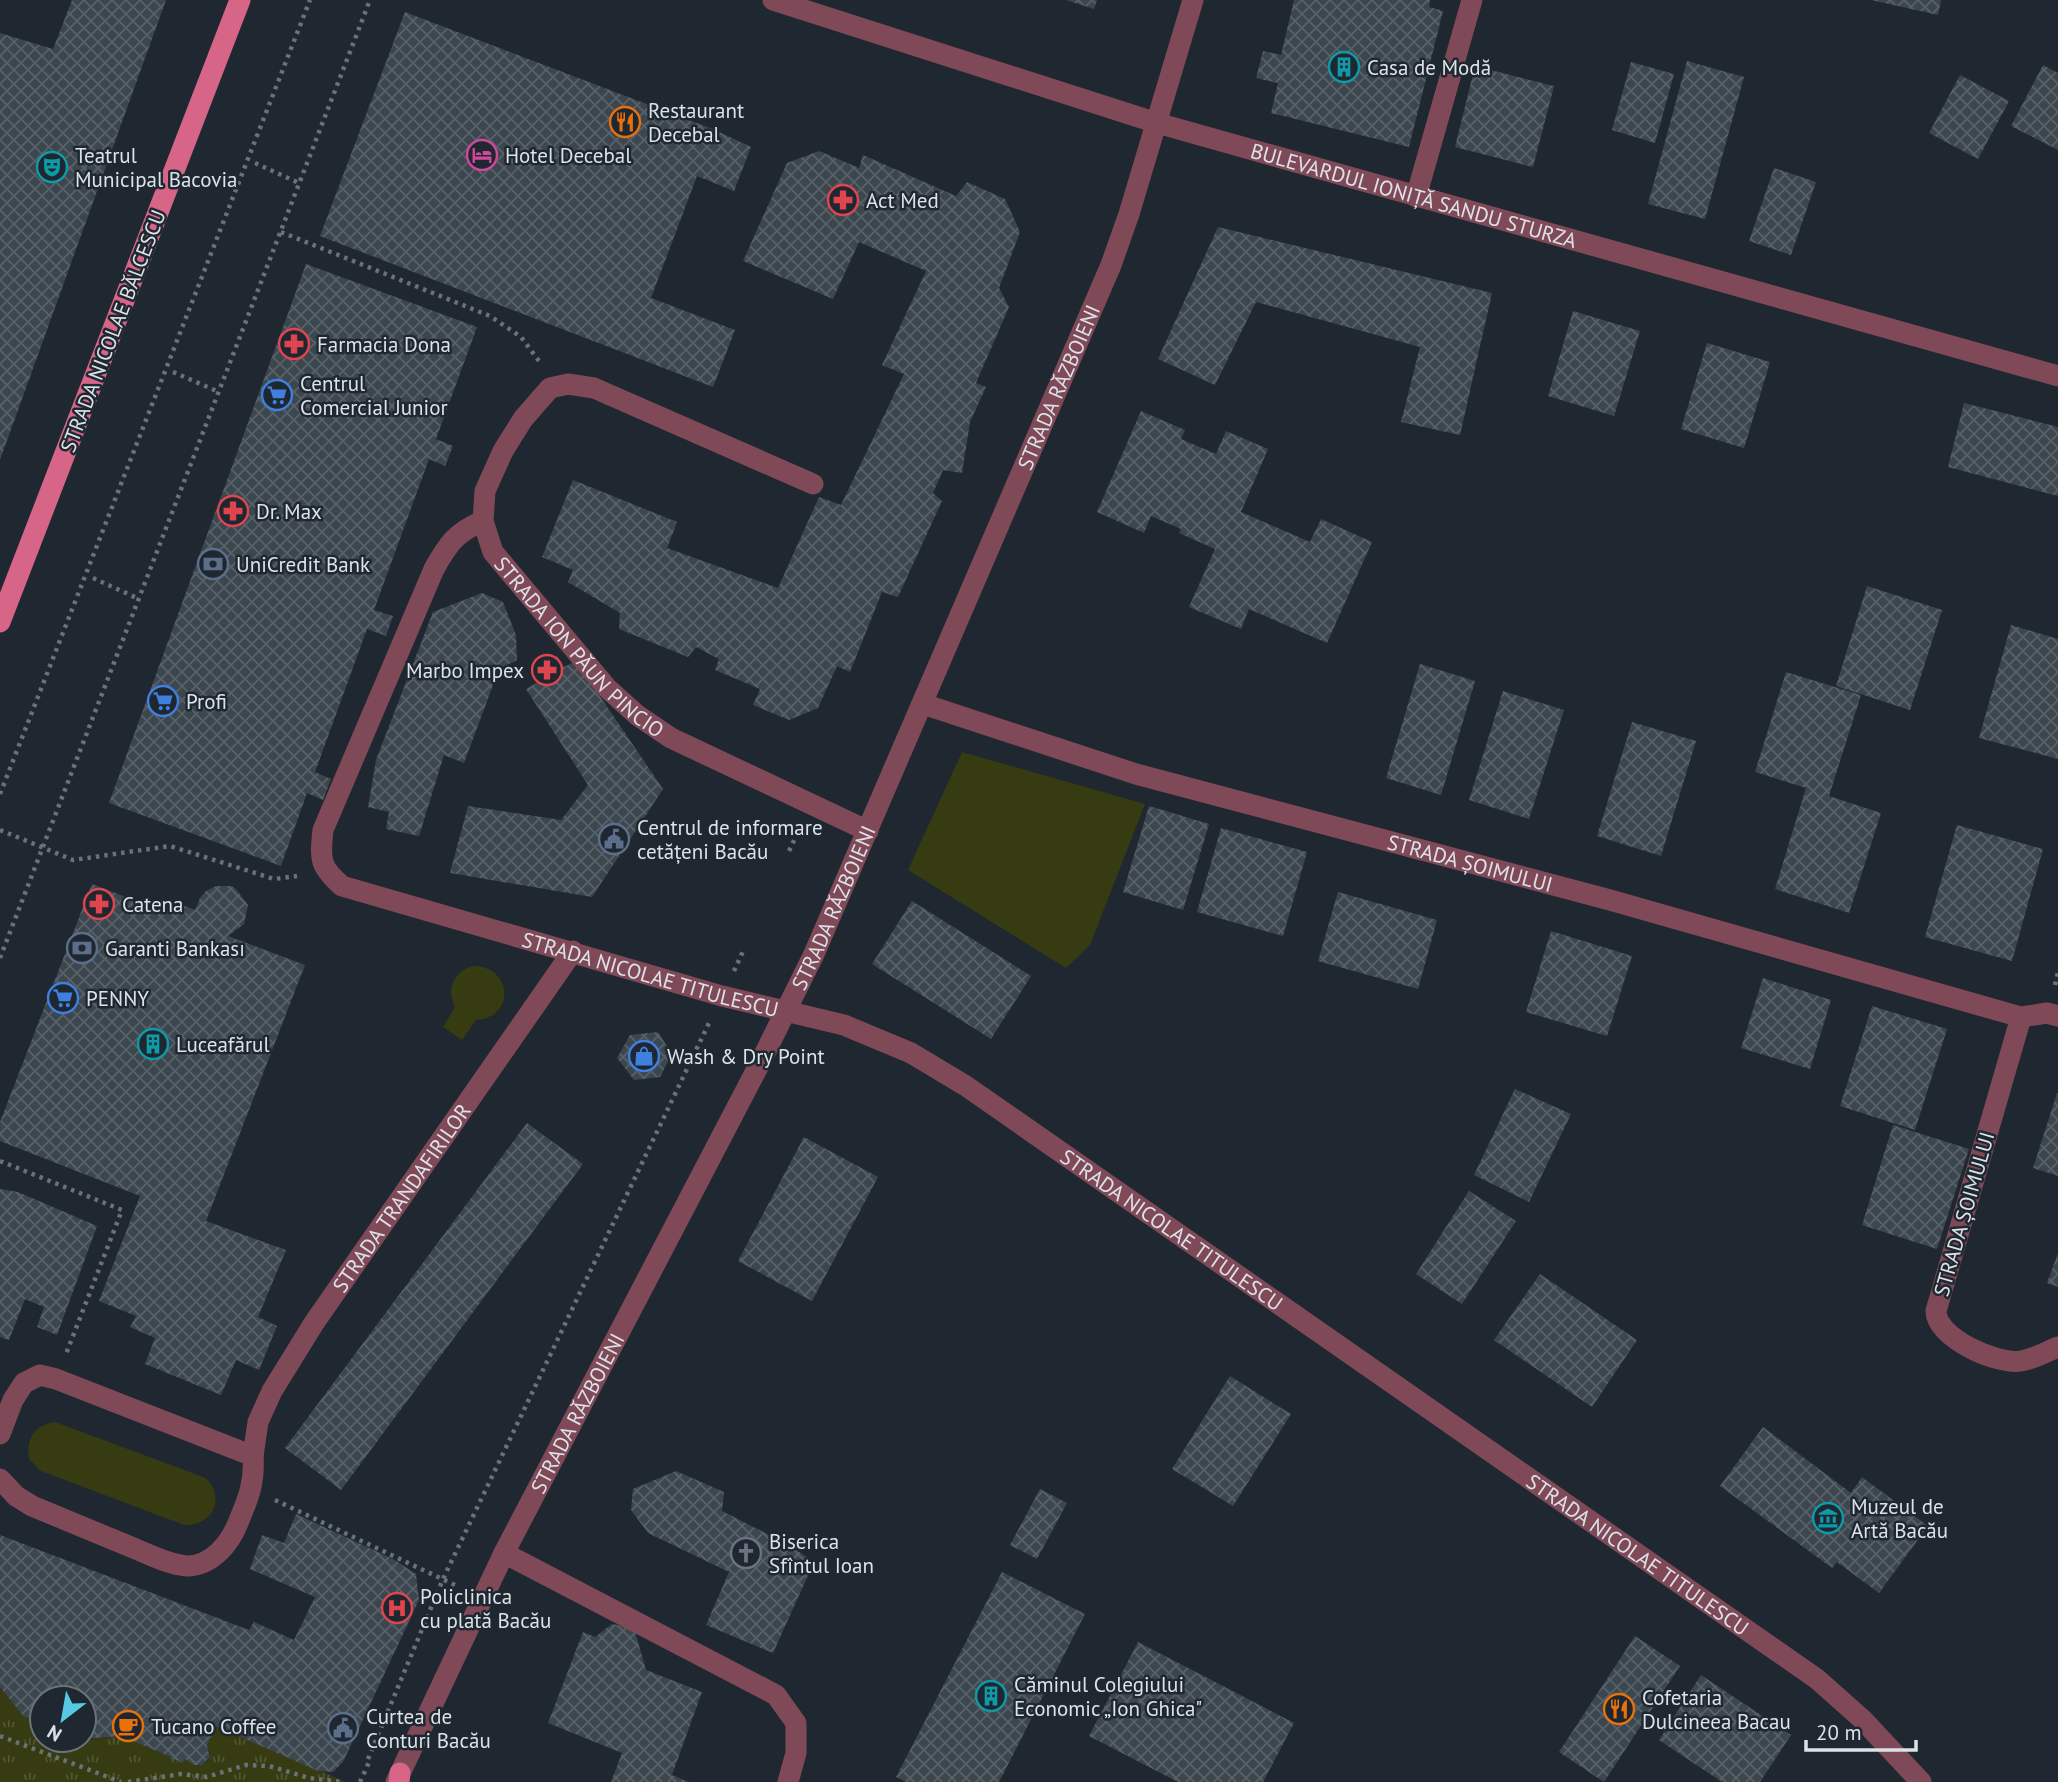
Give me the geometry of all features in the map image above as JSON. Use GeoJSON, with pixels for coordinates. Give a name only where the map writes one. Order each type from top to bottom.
{"type":"FeatureCollection","features":[{"type":"Feature","properties":{"kind":"main road","name":"STRADA NICOLAE BĂLCESCU"},"geometry":{"type":"LineString","coordinates":[[0,622],[240,0]]}},
{"type":"Feature","properties":{"kind":"street","name":"STRADA RĂZBOIENI"},"geometry":{"type":"LineString","coordinates":[[398,1779],[504,1553],[814,954],[1111,265],[1129,214],[1193,0]]}},
{"type":"Feature","properties":{"kind":"street"},"geometry":{"type":"LineString","coordinates":[[1416,197],[1472,0]]}},
{"type":"Feature","properties":{"kind":"street","name":"BULEVARDUL IONIȚĂ SANDU STURZA"},"geometry":{"type":"LineString","coordinates":[[779,1],[1157,123],[2058,376]]}},
{"type":"Feature","properties":{"kind":"street"},"geometry":{"type":"LineString","coordinates":[[550,388],[568,384],[594,388],[813,484]]}},
{"type":"Feature","properties":{"kind":"street","name":"STRADA ION PĂUN PINCIO"},"geometry":{"type":"LineString","coordinates":[[550,388],[523,419],[503,451],[485,491],[484,521],[493,552],[607,688],[636,715],[671,738],[868,831]]}},
{"type":"Feature","properties":{"kind":"street"},"geometry":{"type":"LineString","coordinates":[[326,872],[321,851],[323,830],[434,569],[449,543],[466,528],[484,521]]}},
{"type":"Feature","properties":{"kind":"street","name":"STRADA ȘOIMULUI"},"geometry":{"type":"LineString","coordinates":[[923,704],[1136,774],[1610,900],[2021,1017],[2047,1013],[2058,1016]]}},
{"type":"Feature","properties":{"kind":"street","name":"STRADA NICOLAE TITULESCU"},"geometry":{"type":"LineString","coordinates":[[326,872],[342,886],[722,996],[844,1025],[911,1053],[966,1086],[1817,1679],[1862,1719],[1921,1782]]}},
{"type":"Feature","properties":{"kind":"street","name":"STRADA TRANDAFIRILOR"},"geometry":{"type":"LineString","coordinates":[[252,1489],[258,1422],[272,1391],[314,1323],[573,951]]}},
{"type":"Feature","properties":{"kind":"street","name":"STRADA ȘOIMULUI"},"geometry":{"type":"LineString","coordinates":[[2021,1017],[1936,1317],[1944,1330],[1956,1339],[1974,1350],[2001,1359],[2021,1361],[2058,1347]]}},
{"type":"Feature","properties":{"kind":"street"},"geometry":{"type":"LineString","coordinates":[[0,1434],[13,1400],[24,1383],[40,1375],[253,1456]]}},
{"type":"Feature","properties":{"kind":"street"},"geometry":{"type":"LineString","coordinates":[[0,1479],[16,1496],[32,1506],[162,1559],[187,1566],[201,1563],[216,1555],[227,1544],[252,1489]]}},
{"type":"Feature","properties":{"kind":"street"},"geometry":{"type":"LineString","coordinates":[[504,1553],[776,1695],[796,1723],[796,1753],[788,1782]]}},
{"type":"Feature","properties":{"kind":"path"},"geometry":{"type":"LineString","coordinates":[[0,794],[310,0]]}},
{"type":"Feature","properties":{"kind":"path"},"geometry":{"type":"LineString","coordinates":[[0,958],[370,0]]}},
{"type":"Feature","properties":{"kind":"path"},"geometry":{"type":"LineString","coordinates":[[255,163],[299,183]]}},
{"type":"Feature","properties":{"kind":"path"},"geometry":{"type":"LineString","coordinates":[[281,232],[490,316],[521,337],[540,362],[550,388]]}},
{"type":"Feature","properties":{"kind":"path"},"geometry":{"type":"LineString","coordinates":[[173,372],[219,392]]}},
{"type":"Feature","properties":{"kind":"path"},"geometry":{"type":"LineString","coordinates":[[93,578],[139,598]]}},
{"type":"Feature","properties":{"kind":"path"},"geometry":{"type":"LineString","coordinates":[[0,830],[73,860],[170,846],[274,879],[326,872]]}},
{"type":"Feature","properties":{"kind":"path"},"geometry":{"type":"LineString","coordinates":[[368,1759],[443,1579],[744,949]]}},
{"type":"Feature","properties":{"kind":"path"},"geometry":{"type":"LineString","coordinates":[[0,1161],[122,1210],[56,1379]]}},
{"type":"Feature","properties":{"kind":"path"},"geometry":{"type":"LineString","coordinates":[[252,1489],[483,1598]]}},
{"type":"Feature","properties":{"kind":"path"},"geometry":{"type":"LineString","coordinates":[[0,1736],[121,1782]]}},
{"type":"Feature","properties":{"kind":"path"},"geometry":{"type":"LineString","coordinates":[[128,1782],[181,1774],[207,1777],[246,1765],[269,1766],[309,1778],[342,1782]]}},
{"type":"Feature","properties":{"kind":"green space"},"geometry":{"type":"Polygon","coordinates":[[[962,752],[1145,804],[1090,945],[1066,968],[908,870],[962,752]]]}},
{"type":"Feature","properties":{"kind":"green space"},"geometry":{"type":"Polygon","coordinates":[[[472,966],[486,968],[496,974],[502,982],[503,1002],[498,1011],[489,1017],[476,1020],[462,1040],[443,1027],[455,1007],[451,994],[453,982],[460,973],[472,966]]]}},
{"type":"Feature","properties":{"kind":"green space"},"geometry":{"type":"Polygon","coordinates":[[[55,1422],[206,1478],[215,1494],[213,1510],[202,1521],[184,1525],[41,1471],[29,1459],[30,1439],[42,1426],[55,1422]]]}},
{"type":"Feature","properties":{"kind":"green space"},"geometry":{"type":"Polygon","coordinates":[[[0,1687],[23,1716],[28,1718],[28,1754],[98,1754],[98,1738],[121,1736],[171,1759],[185,1759],[198,1766],[208,1761],[210,1753],[207,1746],[216,1726],[346,1782],[0,1782],[0,1687]]]}},
{"type":"Feature","properties":{"kind":"building"},"geometry":{"type":"Polygon","coordinates":[[[72,0],[166,0],[0,460],[0,33],[53,49],[72,0]]]}},
{"type":"Feature","properties":{"kind":"building"},"geometry":{"type":"Polygon","coordinates":[[[1066,0],[1097,0],[1094,9],[1066,0]]]}},
{"type":"Feature","properties":{"kind":"building","name":"Casa de Modă"},"geometry":{"type":"Polygon","coordinates":[[[1294,0],[1430,0],[1429,7],[1443,11],[1409,147],[1271,113],[1278,83],[1256,78],[1263,51],[1281,55],[1294,0]]]}},
{"type":"Feature","properties":{"kind":"building"},"geometry":{"type":"Polygon","coordinates":[[[1871,0],[1941,0],[1938,15],[1871,0]]]}},
{"type":"Feature","properties":{"kind":"building"},"geometry":{"type":"Polygon","coordinates":[[[405,12],[715,130],[751,147],[734,191],[697,176],[651,298],[735,330],[713,387],[320,236],[405,12]]]}},
{"type":"Feature","properties":{"kind":"building"},"geometry":{"type":"Polygon","coordinates":[[[1687,61],[1744,77],[1705,219],[1648,204],[1687,61]]]}},
{"type":"Feature","properties":{"kind":"building"},"geometry":{"type":"Polygon","coordinates":[[[1631,62],[1674,74],[1655,143],[1612,130],[1631,62]]]}},
{"type":"Feature","properties":{"kind":"building"},"geometry":{"type":"Polygon","coordinates":[[[2043,65],[2058,73],[2058,150],[2011,126],[2043,65]]]}},
{"type":"Feature","properties":{"kind":"building"},"geometry":{"type":"Polygon","coordinates":[[[1475,66],[1554,86],[1533,167],[1455,147],[1475,66]]]}},
{"type":"Feature","properties":{"kind":"building"},"geometry":{"type":"Polygon","coordinates":[[[1960,75],[2009,101],[1978,159],[1929,133],[1960,75]]]}},
{"type":"Feature","properties":{"kind":"building"},"geometry":{"type":"Polygon","coordinates":[[[819,151],[859,168],[863,155],[956,196],[967,182],[1005,199],[1020,232],[999,288],[1009,307],[976,383],[986,387],[970,422],[962,473],[943,470],[933,493],[942,501],[898,597],[882,592],[850,672],[837,666],[818,708],[789,720],[753,705],[760,689],[715,670],[719,659],[696,647],[688,657],[619,629],[620,613],[568,582],[573,570],[542,557],[573,480],[677,522],[667,548],[778,588],[819,497],[841,505],[904,374],[882,365],[926,271],[859,242],[833,299],[743,261],[787,163],[819,151]]]}},
{"type":"Feature","properties":{"kind":"building"},"geometry":{"type":"Polygon","coordinates":[[[1774,168],[1816,182],[1791,255],[1749,241],[1774,168]]]}},
{"type":"Feature","properties":{"kind":"building"},"geometry":{"type":"Polygon","coordinates":[[[1218,227],[1492,293],[1460,435],[1401,422],[1420,347],[1256,302],[1215,385],[1158,359],[1218,227]]]}},
{"type":"Feature","properties":{"kind":"building"},"geometry":{"type":"Polygon","coordinates":[[[306,264],[477,327],[436,439],[453,446],[445,466],[429,459],[374,610],[393,616],[386,636],[367,629],[315,772],[331,779],[323,800],[307,793],[281,866],[109,803],[306,264]]]}},
{"type":"Feature","properties":{"kind":"building"},"geometry":{"type":"Polygon","coordinates":[[[1573,311],[1640,331],[1614,416],[1548,396],[1573,311]]]}},
{"type":"Feature","properties":{"kind":"building"},"geometry":{"type":"Polygon","coordinates":[[[1707,343],[1770,362],[1744,448],[1681,429],[1707,343]]]}},
{"type":"Feature","properties":{"kind":"building"},"geometry":{"type":"Polygon","coordinates":[[[1964,403],[2058,427],[2058,496],[1948,467],[1964,403]]]}},
{"type":"Feature","properties":{"kind":"building"},"geometry":{"type":"Polygon","coordinates":[[[1141,411],[1185,430],[1181,439],[1216,454],[1226,431],[1268,449],[1241,512],[1310,542],[1321,519],[1372,542],[1327,643],[1249,609],[1241,629],[1189,607],[1215,549],[1179,533],[1181,529],[1151,516],[1144,533],[1097,512],[1141,411]]]}},
{"type":"Feature","properties":{"kind":"building"},"geometry":{"type":"Polygon","coordinates":[[[1867,586],[1942,610],[1910,710],[1836,686],[1867,586]]]}},
{"type":"Feature","properties":{"kind":"building"},"geometry":{"type":"Polygon","coordinates":[[[482,593],[503,602],[516,635],[517,660],[499,669],[464,763],[444,755],[419,836],[386,829],[389,812],[368,807],[376,760],[433,612],[482,593]]]}},
{"type":"Feature","properties":{"kind":"building"},"geometry":{"type":"Polygon","coordinates":[[[2011,625],[2058,639],[2058,759],[1979,738],[2011,625]]]}},
{"type":"Feature","properties":{"kind":"building"},"geometry":{"type":"Polygon","coordinates":[[[557,656],[564,667],[576,661],[663,789],[592,897],[450,873],[468,806],[561,820],[588,785],[526,689],[538,682],[531,672],[557,656]]]}},
{"type":"Feature","properties":{"kind":"building"},"geometry":{"type":"Polygon","coordinates":[[[1420,664],[1475,681],[1441,795],[1386,778],[1420,664]]]}},
{"type":"Feature","properties":{"kind":"building"},"geometry":{"type":"Polygon","coordinates":[[[1786,672],[1861,695],[1829,796],[1881,813],[1849,913],[1775,889],[1806,788],[1755,772],[1786,672]]]}},
{"type":"Feature","properties":{"kind":"building"},"geometry":{"type":"Polygon","coordinates":[[[1503,691],[1564,710],[1529,819],[1469,800],[1503,691]]]}},
{"type":"Feature","properties":{"kind":"building"},"geometry":{"type":"Polygon","coordinates":[[[1632,722],[1696,741],[1661,856],[1597,836],[1632,722]]]}},
{"type":"Feature","properties":{"kind":"building"},"geometry":{"type":"Polygon","coordinates":[[[1149,806],[1209,824],[1183,910],[1123,892],[1149,806]]]}},
{"type":"Feature","properties":{"kind":"building"},"geometry":{"type":"Polygon","coordinates":[[[1957,825],[2043,849],[2012,961],[1925,937],[1957,825]]]}},
{"type":"Feature","properties":{"kind":"building"},"geometry":{"type":"Polygon","coordinates":[[[1221,828],[1307,852],[1283,936],[1197,912],[1221,828]]]}},
{"type":"Feature","properties":{"kind":"building","name":"Luceafărul"},"geometry":{"type":"Polygon","coordinates":[[[92,884],[165,912],[170,900],[195,910],[206,891],[216,886],[231,886],[248,905],[244,924],[228,936],[305,965],[206,1221],[286,1250],[258,1317],[277,1326],[259,1370],[236,1360],[221,1395],[145,1364],[155,1338],[130,1327],[136,1316],[99,1301],[140,1196],[0,1141],[0,1122],[92,884]]]}},
{"type":"Feature","properties":{"kind":"building"},"geometry":{"type":"Polygon","coordinates":[[[1338,892],[1437,920],[1418,989],[1318,961],[1338,892]]]}},
{"type":"Feature","properties":{"kind":"building"},"geometry":{"type":"Polygon","coordinates":[[[912,901],[1031,976],[991,1039],[872,964],[912,901]]]}},
{"type":"Feature","properties":{"kind":"building"},"geometry":{"type":"Polygon","coordinates":[[[1551,931],[1632,956],[1607,1036],[1526,1012],[1551,931]]]}},
{"type":"Feature","properties":{"kind":"building"},"geometry":{"type":"Polygon","coordinates":[[[1763,978],[1831,1000],[1810,1069],[1741,1048],[1763,978]]]}},
{"type":"Feature","properties":{"kind":"building"},"geometry":{"type":"Polygon","coordinates":[[[1872,1006],[1947,1029],[1915,1130],[1840,1106],[1872,1006]]]}},
{"type":"Feature","properties":{"kind":"building","name":"Wash & Dry Point"},"geometry":{"type":"Polygon","coordinates":[[[658,1032],[672,1054],[660,1077],[634,1080],[617,1058],[630,1035],[658,1032]]]}},
{"type":"Feature","properties":{"kind":"building"},"geometry":{"type":"Polygon","coordinates":[[[1515,1089],[1571,1114],[1529,1202],[1474,1175],[1515,1089]]]}},
{"type":"Feature","properties":{"kind":"building"},"geometry":{"type":"Polygon","coordinates":[[[2058,1093],[2058,1176],[2033,1168],[2058,1093]]]}},
{"type":"Feature","properties":{"kind":"building"},"geometry":{"type":"Polygon","coordinates":[[[527,1123],[583,1164],[341,1490],[285,1448],[527,1123]]]}},
{"type":"Feature","properties":{"kind":"building"},"geometry":{"type":"Polygon","coordinates":[[[1893,1125],[1969,1149],[1937,1249],[1862,1225],[1893,1125]]]}},
{"type":"Feature","properties":{"kind":"building"},"geometry":{"type":"Polygon","coordinates":[[[804,1137],[878,1177],[812,1301],[738,1261],[804,1137]]]}},
{"type":"Feature","properties":{"kind":"building"},"geometry":{"type":"Polygon","coordinates":[[[0,1189],[18,1192],[97,1226],[57,1335],[37,1327],[44,1307],[25,1299],[9,1340],[0,1337],[0,1189]]]}},
{"type":"Feature","properties":{"kind":"building"},"geometry":{"type":"Polygon","coordinates":[[[1469,1191],[1516,1221],[1462,1304],[1416,1274],[1469,1191]]]}},
{"type":"Feature","properties":{"kind":"building"},"geometry":{"type":"Polygon","coordinates":[[[2058,1253],[2058,1287],[2047,1283],[2058,1253]]]}},
{"type":"Feature","properties":{"kind":"building"},"geometry":{"type":"Polygon","coordinates":[[[1540,1274],[1637,1340],[1592,1407],[1494,1340],[1540,1274]]]}},
{"type":"Feature","properties":{"kind":"building"},"geometry":{"type":"Polygon","coordinates":[[[1230,1376],[1291,1414],[1233,1506],[1172,1469],[1230,1376]]]}},
{"type":"Feature","properties":{"kind":"building"},"geometry":{"type":"Polygon","coordinates":[[[1763,1427],[1851,1493],[1862,1477],[1928,1526],[1879,1593],[1837,1562],[1832,1568],[1720,1486],[1763,1427]]]}},
{"type":"Feature","properties":{"kind":"building","name":"Biserica Sfîntul Ioan"},"geometry":{"type":"Polygon","coordinates":[[[676,1471],[724,1492],[722,1511],[789,1545],[814,1562],[773,1653],[706,1625],[729,1572],[648,1533],[631,1510],[633,1489],[676,1471]]]}},
{"type":"Feature","properties":{"kind":"building"},"geometry":{"type":"Polygon","coordinates":[[[1040,1489],[1067,1503],[1037,1559],[1010,1545],[1040,1489]]]}},
{"type":"Feature","properties":{"kind":"building"},"geometry":{"type":"Polygon","coordinates":[[[296,1514],[393,1559],[416,1574],[419,1600],[343,1762],[333,1772],[318,1771],[216,1726],[207,1746],[210,1757],[202,1765],[194,1765],[185,1759],[183,1762],[171,1759],[121,1736],[98,1738],[98,1684],[28,1684],[28,1718],[23,1716],[0,1687],[0,1535],[249,1630],[254,1622],[294,1640],[315,1597],[250,1569],[262,1535],[284,1543],[296,1514]]]}},
{"type":"Feature","properties":{"kind":"building","name":"Căminul Colegiului Economic „Ion Ghica\""},"geometry":{"type":"Polygon","coordinates":[[[1002,1572],[1085,1614],[999,1782],[906,1782],[896,1777],[1002,1572]]]}},
{"type":"Feature","properties":{"kind":"building"},"geometry":{"type":"Polygon","coordinates":[[[612,1624],[634,1628],[646,1670],[702,1692],[672,1775],[689,1782],[611,1782],[622,1753],[548,1723],[583,1632],[595,1637],[612,1624]]]}},
{"type":"Feature","properties":{"kind":"building","name":"Cofetaria Dulcineea Bacau"},"geometry":{"type":"Polygon","coordinates":[[[1635,1636],[1680,1666],[1604,1782],[1559,1752],[1635,1636]]]}},
{"type":"Feature","properties":{"kind":"building"},"geometry":{"type":"Polygon","coordinates":[[[1138,1642],[1294,1723],[1263,1782],[1178,1782],[1089,1736],[1138,1642]]]}},
{"type":"Feature","properties":{"kind":"building"},"geometry":{"type":"Polygon","coordinates":[[[1701,1675],[1791,1735],[1760,1782],[1722,1782],[1659,1740],[1701,1675]]]}},
{"type":"Feature","properties":{"kind":"place","name":"Casa de Modă"},"geometry":{"type":"Point","coordinates":[1344,67]}},
{"type":"Feature","properties":{"kind":"place","name":"Restaurant Decebal"},"geometry":{"type":"Point","coordinates":[625,122]}},
{"type":"Feature","properties":{"kind":"place","name":"Hotel Decebal"},"geometry":{"type":"Point","coordinates":[482,155]}},
{"type":"Feature","properties":{"kind":"place","name":"Teatrul Municipal Bacovia"},"geometry":{"type":"Point","coordinates":[52,167]}},
{"type":"Feature","properties":{"kind":"place","name":"Act Med"},"geometry":{"type":"Point","coordinates":[843,200]}},
{"type":"Feature","properties":{"kind":"place","name":"Farmacia Dona"},"geometry":{"type":"Point","coordinates":[294,344]}},
{"type":"Feature","properties":{"kind":"place","name":"Centrul Comercial Junior"},"geometry":{"type":"Point","coordinates":[277,395]}},
{"type":"Feature","properties":{"kind":"place","name":"Dr. Max"},"geometry":{"type":"Point","coordinates":[233,511]}},
{"type":"Feature","properties":{"kind":"place","name":"UniCredit Bank"},"geometry":{"type":"Point","coordinates":[213,564]}},
{"type":"Feature","properties":{"kind":"place","name":"Marbo Impex"},"geometry":{"type":"Point","coordinates":[547,670]}},
{"type":"Feature","properties":{"kind":"place","name":"Profi"},"geometry":{"type":"Point","coordinates":[163,701]}},
{"type":"Feature","properties":{"kind":"place","name":"Centrul de informare cetățeni Bacău"},"geometry":{"type":"Point","coordinates":[614,839]}},
{"type":"Feature","properties":{"kind":"place","name":"Catena"},"geometry":{"type":"Point","coordinates":[99,904]}},
{"type":"Feature","properties":{"kind":"place","name":"Garanti Bankası"},"geometry":{"type":"Point","coordinates":[82,948]}},
{"type":"Feature","properties":{"kind":"place","name":"PENNY"},"geometry":{"type":"Point","coordinates":[63,998]}},
{"type":"Feature","properties":{"kind":"place","name":"Luceafărul"},"geometry":{"type":"Point","coordinates":[153,1044]}},
{"type":"Feature","properties":{"kind":"place","name":"Wash & Dry Point"},"geometry":{"type":"Point","coordinates":[644,1056]}},
{"type":"Feature","properties":{"kind":"place","name":"Muzeul de Artă Bacău"},"geometry":{"type":"Point","coordinates":[1828,1518]}},
{"type":"Feature","properties":{"kind":"place","name":"Biserica Sfîntul Ioan"},"geometry":{"type":"Point","coordinates":[746,1553]}},
{"type":"Feature","properties":{"kind":"place","name":"Policlinica cu plată Bacău"},"geometry":{"type":"Point","coordinates":[397,1608]}},
{"type":"Feature","properties":{"kind":"place","name":"Căminul Colegiului Economic „Ion Ghica\""},"geometry":{"type":"Point","coordinates":[991,1696]}},
{"type":"Feature","properties":{"kind":"place","name":"Cofetaria Dulcineea Bacau"},"geometry":{"type":"Point","coordinates":[1619,1709]}},
{"type":"Feature","properties":{"kind":"place","name":"Tucano Coffee"},"geometry":{"type":"Point","coordinates":[128,1726]}},
{"type":"Feature","properties":{"kind":"place","name":"Curtea de Conturi Bacău"},"geometry":{"type":"Point","coordinates":[343,1728]}}]}
